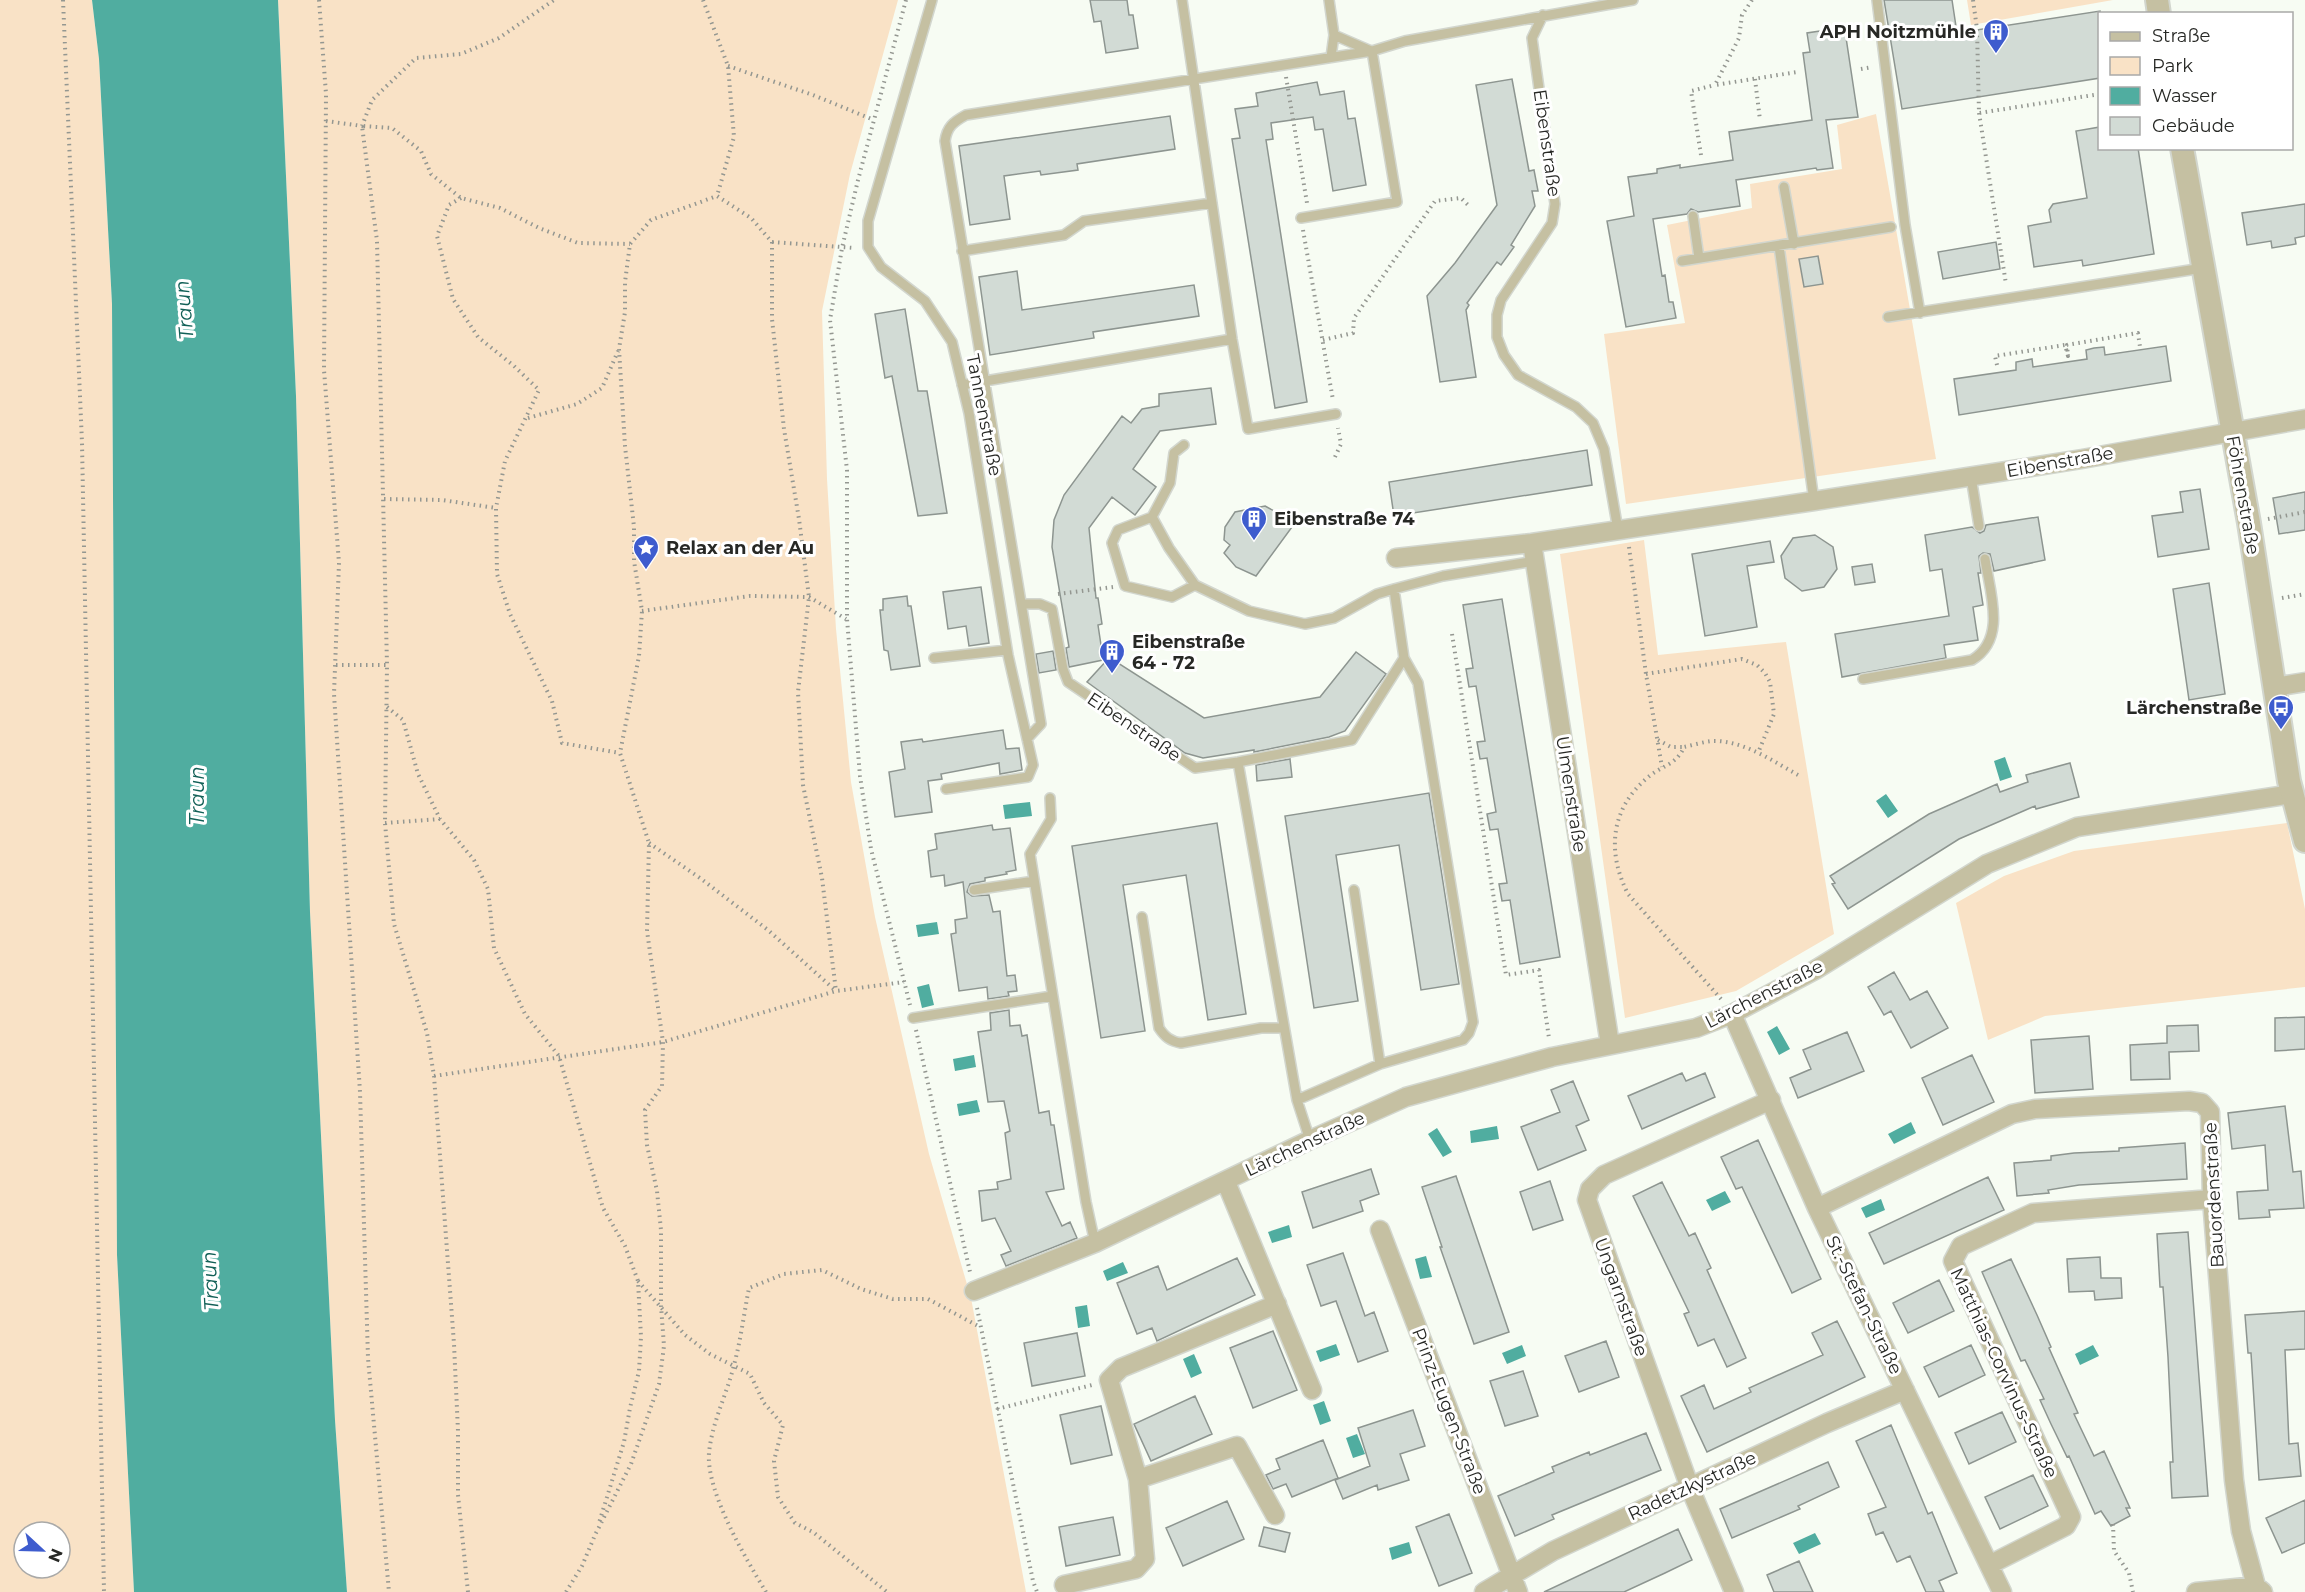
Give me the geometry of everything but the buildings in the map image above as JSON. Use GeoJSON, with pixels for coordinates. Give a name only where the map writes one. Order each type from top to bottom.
{"type":"FeatureCollection","features":[{"type":"Feature","properties":{"kind":"street","name":"Föhrenstraße"},"geometry":{"type":"LineString","coordinates":[[2182,150],[2249,523],[2292,794],[2305,841]]}},
{"type":"Feature","properties":{"kind":"street","name":"Eibenstraße"},"geometry":{"type":"LineString","coordinates":[[1396,558],[1533,552],[1622,529],[1971,477],[2305,419]]}},
{"type":"Feature","properties":{"kind":"street","name":"Ulmenstraße"},"geometry":{"type":"LineString","coordinates":[[1533,552],[1610,1045]]}},
{"type":"Feature","properties":{"kind":"street"},"geometry":{"type":"LineString","coordinates":[[2274,687],[2305,682]]}},
{"type":"Feature","properties":{"kind":"street","name":"Lärchenstraße"},"geometry":{"type":"LineString","coordinates":[[974,1291],[1095,1242],[1406,1097],[1552,1057],[1696,1028],[1732,1014],[1815,970],[1987,864],[2078,827],[2292,794]]}},
{"type":"Feature","properties":{"kind":"street","name":"St.-Stefan-Straße"},"geometry":{"type":"LineString","coordinates":[[1732,1014],[1817,1208],[2002,1592]]}},
{"type":"Feature","properties":{"kind":"street","name":"Ungarnstraße"},"geometry":{"type":"LineString","coordinates":[[1734,1592],[1690,1488],[1587,1200],[1590,1189],[1604,1175],[1771,1100]]}},
{"type":"Feature","properties":{"kind":"street","name":"Bauordenstraße"},"geometry":{"type":"LineString","coordinates":[[1817,1208],[2012,1114],[2035,1109],[2189,1101],[2202,1103],[2210,1112],[2212,1199],[2234,1480],[2241,1531],[2259,1589],[2196,1592]]}},
{"type":"Feature","properties":{"kind":"street","name":"Lärchenstraße"},"geometry":{"type":"LineString","coordinates":[[1226,1182],[1312,1390]]}},
{"type":"Feature","properties":{"kind":"street","name":"Matthias-Corvinus-Straße"},"geometry":{"type":"LineString","coordinates":[[1989,1565],[2066,1526],[2070,1517],[1953,1261],[1956,1253],[1961,1246],[2032,1213],[2212,1199]]}},
{"type":"Feature","properties":{"kind":"street","name":"Prinz-Eugen-Straße"},"geometry":{"type":"LineString","coordinates":[[1380,1230],[1515,1584]]}},
{"type":"Feature","properties":{"kind":"street"},"geometry":{"type":"LineString","coordinates":[[1064,1585],[1136,1569],[1145,1559],[1138,1479],[1109,1380],[1121,1368],[1277,1304]]}},
{"type":"Feature","properties":{"kind":"street","name":"Radetzkystraße"},"geometry":{"type":"LineString","coordinates":[[1484,1592],[1515,1584],[1532,1562],[1553,1551],[1827,1423],[1905,1390]]}},
{"type":"Feature","properties":{"kind":"street"},"geometry":{"type":"LineString","coordinates":[[1138,1479],[1237,1446],[1275,1515]]}},
{"type":"Feature","properties":{"kind":"lane","name":"Tannenstraße"},"geometry":{"type":"LineString","coordinates":[[932,0],[868,221],[868,247],[881,267],[925,301],[952,342],[971,424],[1007,650],[1033,765],[1028,777],[945,789]]}},
{"type":"Feature","properties":{"kind":"lane"},"geometry":{"type":"LineString","coordinates":[[1182,0],[1232,339],[1248,429],[1336,414]]}},
{"type":"Feature","properties":{"kind":"lane"},"geometry":{"type":"LineString","coordinates":[[1329,0],[1334,35],[1331,57]]}},
{"type":"Feature","properties":{"kind":"lane"},"geometry":{"type":"LineString","coordinates":[[1027,739],[1041,724],[945,141],[946,131],[953,122],[966,115],[1372,51],[1405,41],[1634,0]]}},
{"type":"Feature","properties":{"kind":"lane"},"geometry":{"type":"LineString","coordinates":[[1877,0],[1905,225],[1920,313]]}},
{"type":"Feature","properties":{"kind":"lane","name":"Eibenstraße"},"geometry":{"type":"LineString","coordinates":[[1543,15],[1532,38],[1556,204],[1552,223],[1501,300],[1497,315],[1497,337],[1504,355],[1518,375],[1576,407],[1593,423],[1604,449],[1622,529]]}},
{"type":"Feature","properties":{"kind":"lane"},"geometry":{"type":"LineString","coordinates":[[1334,35],[1372,51]]}},
{"type":"Feature","properties":{"kind":"lane"},"geometry":{"type":"LineString","coordinates":[[1301,218],[1397,202],[1372,51]]}},
{"type":"Feature","properties":{"kind":"lane"},"geometry":{"type":"LineString","coordinates":[[1784,187],[1794,244]]}},
{"type":"Feature","properties":{"kind":"lane"},"geometry":{"type":"LineString","coordinates":[[962,251],[1064,235],[1084,221],[1212,203]]}},
{"type":"Feature","properties":{"kind":"lane"},"geometry":{"type":"LineString","coordinates":[[1693,216],[1699,258]]}},
{"type":"Feature","properties":{"kind":"lane"},"geometry":{"type":"LineString","coordinates":[[1682,261],[1891,227]]}},
{"type":"Feature","properties":{"kind":"lane"},"geometry":{"type":"LineString","coordinates":[[1779,246],[1814,501]]}},
{"type":"Feature","properties":{"kind":"lane"},"geometry":{"type":"LineString","coordinates":[[1888,318],[2008,297],[2203,268]]}},
{"type":"Feature","properties":{"kind":"lane"},"geometry":{"type":"LineString","coordinates":[[962,384],[1232,339]]}},
{"type":"Feature","properties":{"kind":"lane"},"geometry":{"type":"LineString","coordinates":[[1184,445],[1174,453],[1170,483],[1152,517],[1118,531],[1112,543],[1125,586],[1172,597],[1195,585]]}},
{"type":"Feature","properties":{"kind":"lane"},"geometry":{"type":"LineString","coordinates":[[1971,477],[1979,526]]}},
{"type":"Feature","properties":{"kind":"lane","name":"Eibenstraße"},"geometry":{"type":"LineString","coordinates":[[1152,517],[1169,548],[1195,585],[1249,611],[1305,624],[1334,618],[1377,594],[1533,552]]}},
{"type":"Feature","properties":{"kind":"lane"},"geometry":{"type":"LineString","coordinates":[[1863,679],[1972,660],[1982,654],[1988,646],[1994,625],[1985,559]]}},
{"type":"Feature","properties":{"kind":"lane"},"geometry":{"type":"LineString","coordinates":[[1297,1100],[1380,1064],[1463,1040],[1473,1023],[1418,683],[1404,658],[1394,589]]}},
{"type":"Feature","properties":{"kind":"lane","name":"Eibenstraße"},"geometry":{"type":"LineString","coordinates":[[1023,604],[1040,604],[1052,609],[1063,669],[1068,682],[1195,768],[1352,740],[1404,658]]}},
{"type":"Feature","properties":{"kind":"lane"},"geometry":{"type":"LineString","coordinates":[[934,658],[1007,650]]}},
{"type":"Feature","properties":{"kind":"lane"},"geometry":{"type":"LineString","coordinates":[[1238,762],[1287,1051],[1297,1100],[1310,1140]]}},
{"type":"Feature","properties":{"kind":"lane"},"geometry":{"type":"LineString","coordinates":[[1050,798],[1051,819],[1030,854],[1086,1202],[1095,1242]]}},
{"type":"Feature","properties":{"kind":"lane"},"geometry":{"type":"LineString","coordinates":[[974,890],[1034,882]]}},
{"type":"Feature","properties":{"kind":"lane"},"geometry":{"type":"LineString","coordinates":[[1354,890],[1380,1064]]}},
{"type":"Feature","properties":{"kind":"lane"},"geometry":{"type":"LineString","coordinates":[[1142,918],[1159,1028],[1165,1037],[1172,1042],[1180,1043],[1261,1028],[1283,1028]]}},
{"type":"Feature","properties":{"kind":"lane"},"geometry":{"type":"LineString","coordinates":[[913,1018],[1052,996]]}},
{"type":"Feature","properties":{"kind":"path"},"geometry":{"type":"LineString","coordinates":[[63,0],[82,443],[104,1592]]}},
{"type":"Feature","properties":{"kind":"path"},"geometry":{"type":"LineString","coordinates":[[319,0],[326,94],[324,370],[339,562],[334,694],[360,1092],[368,1358],[389,1592]]}},
{"type":"Feature","properties":{"kind":"path"},"geometry":{"type":"LineString","coordinates":[[468,1592],[458,1496],[454,1344],[434,1076],[427,1033],[394,924],[385,823],[387,665],[377,242],[362,126],[372,100],[416,58],[461,54],[500,38],[554,0]]}},
{"type":"Feature","properties":{"kind":"path"},"geometry":{"type":"LineString","coordinates":[[703,0],[728,66],[734,136],[717,196]]}},
{"type":"Feature","properties":{"kind":"path"},"geometry":{"type":"LineString","coordinates":[[906,0],[842,248],[830,320],[847,470],[847,619],[860,776],[869,839],[913,1018],[974,1291],[1037,1592]]}},
{"type":"Feature","properties":{"kind":"path"},"geometry":{"type":"LineString","coordinates":[[1715,85],[1739,38],[1742,15],[1752,0]]}},
{"type":"Feature","properties":{"kind":"path"},"geometry":{"type":"LineString","coordinates":[[1973,0],[1977,29],[1979,113],[2008,297]]}},
{"type":"Feature","properties":{"kind":"path"},"geometry":{"type":"LineString","coordinates":[[1284,65],[1308,200],[1301,218],[1341,444],[1335,458]]}},
{"type":"Feature","properties":{"kind":"path"},"geometry":{"type":"LineString","coordinates":[[728,66],[813,95],[874,120]]}},
{"type":"Feature","properties":{"kind":"path"},"geometry":{"type":"LineString","coordinates":[[1701,155],[1691,91],[1797,72]]}},
{"type":"Feature","properties":{"kind":"path"},"geometry":{"type":"LineString","coordinates":[[1755,79],[1760,120]]}},
{"type":"Feature","properties":{"kind":"path"},"geometry":{"type":"LineString","coordinates":[[1979,113],[2098,94]]}},
{"type":"Feature","properties":{"kind":"path"},"geometry":{"type":"LineString","coordinates":[[326,121],[392,128],[421,151],[431,174],[462,198],[500,208],[539,228],[579,243],[630,244]]}},
{"type":"Feature","properties":{"kind":"path"},"geometry":{"type":"LineString","coordinates":[[717,196],[751,218],[772,242],[772,319],[784,429],[799,519],[808,597],[798,692],[802,785],[822,878],[836,992]]}},
{"type":"Feature","properties":{"kind":"path"},"geometry":{"type":"LineString","coordinates":[[566,1592],[582,1566],[631,1464],[659,1384],[664,1346],[661,1306],[661,1230],[657,1191],[647,1145],[645,1110],[662,1086],[663,1042],[647,931],[649,843],[620,753],[639,656],[642,611],[634,561],[634,527],[625,446],[619,349],[630,244],[651,220],[717,196]]}},
{"type":"Feature","properties":{"kind":"path"},"geometry":{"type":"LineString","coordinates":[[462,198],[449,205],[436,236],[453,299],[478,337],[539,390],[505,461],[496,508],[497,574],[510,614],[552,701],[562,743],[620,753]]}},
{"type":"Feature","properties":{"kind":"path"},"geometry":{"type":"LineString","coordinates":[[1323,340],[1353,333],[1354,318],[1435,201],[1461,198],[1469,206]]}},
{"type":"Feature","properties":{"kind":"path"},"geometry":{"type":"LineString","coordinates":[[772,242],[842,248]]}},
{"type":"Feature","properties":{"kind":"path"},"geometry":{"type":"LineString","coordinates":[[1997,365],[1995,356],[2066,345],[2068,356],[2067,345],[2138,333],[2140,347]]}},
{"type":"Feature","properties":{"kind":"path"},"geometry":{"type":"LineString","coordinates":[[527,418],[577,404],[602,388],[619,349]]}},
{"type":"Feature","properties":{"kind":"path"},"geometry":{"type":"LineString","coordinates":[[384,499],[442,500],[496,508]]}},
{"type":"Feature","properties":{"kind":"path"},"geometry":{"type":"LineString","coordinates":[[2249,523],[2305,512]]}},
{"type":"Feature","properties":{"kind":"path"},"geometry":{"type":"LineString","coordinates":[[1622,529],[1662,767]]}},
{"type":"Feature","properties":{"kind":"path"},"geometry":{"type":"LineString","coordinates":[[1056,595],[1125,586]]}},
{"type":"Feature","properties":{"kind":"path"},"geometry":{"type":"LineString","coordinates":[[642,611],[750,596],[808,597],[847,619]]}},
{"type":"Feature","properties":{"kind":"path"},"geometry":{"type":"LineString","coordinates":[[1452,634],[1506,975],[1539,970],[1552,1057]]}},
{"type":"Feature","properties":{"kind":"path"},"geometry":{"type":"LineString","coordinates":[[1646,674],[1742,659],[1757,664],[1770,682],[1774,714],[1758,753]]}},
{"type":"Feature","properties":{"kind":"path"},"geometry":{"type":"LineString","coordinates":[[336,665],[387,665]]}},
{"type":"Feature","properties":{"kind":"path"},"geometry":{"type":"LineString","coordinates":[[387,706],[404,720],[418,774],[440,819],[474,860],[488,889],[494,948],[525,1014],[560,1056],[603,1208],[625,1246],[638,1281],[639,1371],[624,1442],[595,1535]]}},
{"type":"Feature","properties":{"kind":"path"},"geometry":{"type":"LineString","coordinates":[[1658,740],[1671,747],[1684,747],[1712,741],[1730,743],[1758,753],[1800,776]]}},
{"type":"Feature","properties":{"kind":"path"},"geometry":{"type":"LineString","coordinates":[[1684,747],[1679,759],[1646,778],[1630,795],[1619,816],[1615,859],[1628,894],[1714,988],[1732,1014]]}},
{"type":"Feature","properties":{"kind":"path"},"geometry":{"type":"LineString","coordinates":[[385,823],[440,819]]}},
{"type":"Feature","properties":{"kind":"path"},"geometry":{"type":"LineString","coordinates":[[649,843],[700,878],[768,930],[836,992]]}},
{"type":"Feature","properties":{"kind":"path"},"geometry":{"type":"LineString","coordinates":[[434,1076],[663,1042],[836,992],[904,982]]}},
{"type":"Feature","properties":{"kind":"path"},"geometry":{"type":"LineString","coordinates":[[766,1592],[736,1542],[712,1480],[709,1454],[720,1406],[734,1366],[748,1288],[784,1274],[822,1270],[861,1289],[893,1299],[928,1299],[981,1327]]}},
{"type":"Feature","properties":{"kind":"path"},"geometry":{"type":"LineString","coordinates":[[638,1281],[685,1335],[711,1354],[750,1374],[764,1403],[783,1425],[774,1461],[778,1497],[795,1523],[813,1532],[887,1592]]}},
{"type":"Feature","properties":{"kind":"path"},"geometry":{"type":"LineString","coordinates":[[997,1409],[1109,1380]]}},
{"type":"Feature","properties":{"kind":"path"},"geometry":{"type":"LineString","coordinates":[[2113,1524],[2114,1551],[2128,1573],[2133,1592]]}},
{"type":"Feature","properties":{"kind":"green space"},"geometry":{"type":"Polygon","coordinates":[[[0,0],[92,0],[99,59],[112,304],[117,1255],[134,1592],[0,1592],[0,0]]]}},
{"type":"Feature","properties":{"kind":"green space"},"geometry":{"type":"Polygon","coordinates":[[[278,0],[898,0],[850,174],[822,311],[827,479],[836,629],[851,782],[875,917],[929,1154],[971,1298],[1026,1592],[347,1592],[335,1420],[310,912],[296,396],[278,0]]]}},
{"type":"Feature","properties":{"kind":"green space"},"geometry":{"type":"Polygon","coordinates":[[[1967,0],[2113,0],[1971,25],[1967,0]]]}},
{"type":"Feature","properties":{"kind":"green space"},"geometry":{"type":"Polygon","coordinates":[[[1876,114],[1936,459],[1626,504],[1604,334],[1685,323],[1667,225],[1752,208],[1750,184],[1842,169],[1837,125],[1876,114]]]}},
{"type":"Feature","properties":{"kind":"green space"},"geometry":{"type":"Polygon","coordinates":[[[1644,540],[1658,655],[1786,642],[1834,934],[1736,991],[1625,1018],[1560,554],[1644,540]]]}},
{"type":"Feature","properties":{"kind":"green space"},"geometry":{"type":"Polygon","coordinates":[[[2287,823],[2305,909],[2305,987],[2045,1016],[1988,1040],[1956,903],[2004,876],[2074,851],[2287,823]]]}},
{"type":"Feature","properties":{"kind":"water","name":"Traun"},"geometry":{"type":"Polygon","coordinates":[[[92,0],[278,0],[296,396],[310,912],[335,1420],[347,1592],[134,1592],[117,1255],[112,304],[99,59],[92,0]]]}},
{"type":"Feature","properties":{"kind":"water"},"geometry":{"type":"Polygon","coordinates":[[[2005,757],[2012,777],[2000,781],[1994,761],[2005,757]]]}},
{"type":"Feature","properties":{"kind":"water"},"geometry":{"type":"Polygon","coordinates":[[[1886,794],[1898,811],[1888,818],[1876,801],[1886,794]]]}},
{"type":"Feature","properties":{"kind":"water"},"geometry":{"type":"Polygon","coordinates":[[[1030,802],[1032,816],[1005,819],[1003,805],[1030,802]]]}},
{"type":"Feature","properties":{"kind":"water"},"geometry":{"type":"Polygon","coordinates":[[[937,922],[939,934],[918,937],[916,925],[937,922]]]}},
{"type":"Feature","properties":{"kind":"water"},"geometry":{"type":"Polygon","coordinates":[[[929,984],[934,1005],[922,1008],[917,987],[929,984]]]}},
{"type":"Feature","properties":{"kind":"water"},"geometry":{"type":"Polygon","coordinates":[[[1777,1026],[1790,1049],[1779,1055],[1767,1032],[1777,1026]]]}},
{"type":"Feature","properties":{"kind":"water"},"geometry":{"type":"Polygon","coordinates":[[[974,1055],[976,1067],[955,1071],[953,1059],[974,1055]]]}},
{"type":"Feature","properties":{"kind":"water"},"geometry":{"type":"Polygon","coordinates":[[[977,1100],[980,1112],[959,1116],[957,1104],[977,1100]]]}},
{"type":"Feature","properties":{"kind":"water"},"geometry":{"type":"Polygon","coordinates":[[[1911,1122],[1916,1133],[1894,1144],[1888,1134],[1911,1122]]]}},
{"type":"Feature","properties":{"kind":"water"},"geometry":{"type":"Polygon","coordinates":[[[1497,1126],[1499,1139],[1471,1143],[1470,1131],[1497,1126]]]}},
{"type":"Feature","properties":{"kind":"water"},"geometry":{"type":"Polygon","coordinates":[[[1437,1128],[1452,1152],[1443,1157],[1428,1134],[1437,1128]]]}},
{"type":"Feature","properties":{"kind":"water"},"geometry":{"type":"Polygon","coordinates":[[[1725,1191],[1731,1202],[1712,1211],[1706,1200],[1725,1191]]]}},
{"type":"Feature","properties":{"kind":"water"},"geometry":{"type":"Polygon","coordinates":[[[1881,1199],[1885,1210],[1866,1218],[1861,1208],[1881,1199]]]}},
{"type":"Feature","properties":{"kind":"water"},"geometry":{"type":"Polygon","coordinates":[[[1289,1225],[1292,1237],[1272,1243],[1268,1232],[1289,1225]]]}},
{"type":"Feature","properties":{"kind":"water"},"geometry":{"type":"Polygon","coordinates":[[[1426,1256],[1432,1277],[1420,1279],[1415,1259],[1426,1256]]]}},
{"type":"Feature","properties":{"kind":"water"},"geometry":{"type":"Polygon","coordinates":[[[1123,1262],[1128,1273],[1107,1281],[1103,1271],[1123,1262]]]}},
{"type":"Feature","properties":{"kind":"water"},"geometry":{"type":"Polygon","coordinates":[[[1087,1305],[1090,1326],[1078,1328],[1075,1307],[1087,1305]]]}},
{"type":"Feature","properties":{"kind":"water"},"geometry":{"type":"Polygon","coordinates":[[[1336,1344],[1340,1355],[1320,1362],[1316,1351],[1336,1344]]]}},
{"type":"Feature","properties":{"kind":"water"},"geometry":{"type":"Polygon","coordinates":[[[1522,1345],[1526,1356],[1507,1364],[1502,1353],[1522,1345]]]}},
{"type":"Feature","properties":{"kind":"water"},"geometry":{"type":"Polygon","coordinates":[[[2093,1345],[2099,1356],[2080,1365],[2075,1354],[2093,1345]]]}},
{"type":"Feature","properties":{"kind":"water"},"geometry":{"type":"Polygon","coordinates":[[[1194,1354],[1202,1373],[1191,1378],[1183,1359],[1194,1354]]]}},
{"type":"Feature","properties":{"kind":"water"},"geometry":{"type":"Polygon","coordinates":[[[1324,1401],[1331,1421],[1320,1425],[1313,1405],[1324,1401]]]}},
{"type":"Feature","properties":{"kind":"water"},"geometry":{"type":"Polygon","coordinates":[[[1357,1434],[1365,1454],[1353,1458],[1346,1438],[1357,1434]]]}},
{"type":"Feature","properties":{"kind":"water"},"geometry":{"type":"Polygon","coordinates":[[[1815,1533],[1821,1544],[1799,1554],[1793,1543],[1815,1533]]]}},
{"type":"Feature","properties":{"kind":"water"},"geometry":{"type":"Polygon","coordinates":[[[1409,1542],[1412,1553],[1392,1560],[1389,1548],[1409,1542]]]}},
{"type":"Feature","properties":{"kind":"place","name":"APH Noitzmühle"},"geometry":{"type":"Point","coordinates":[1996,55]}},
{"type":"Feature","properties":{"kind":"place","name":"Eibenstraße 74"},"geometry":{"type":"Point","coordinates":[1254,542]}},
{"type":"Feature","properties":{"kind":"place","name":"Relax an der Au"},"geometry":{"type":"Point","coordinates":[646,571]}},
{"type":"Feature","properties":{"kind":"place","name":"Eibenstraße 64 - 72"},"geometry":{"type":"Point","coordinates":[1112,675]}},
{"type":"Feature","properties":{"kind":"place","name":"Lärchenstraße"},"geometry":{"type":"Point","coordinates":[2281,731]}}]}
